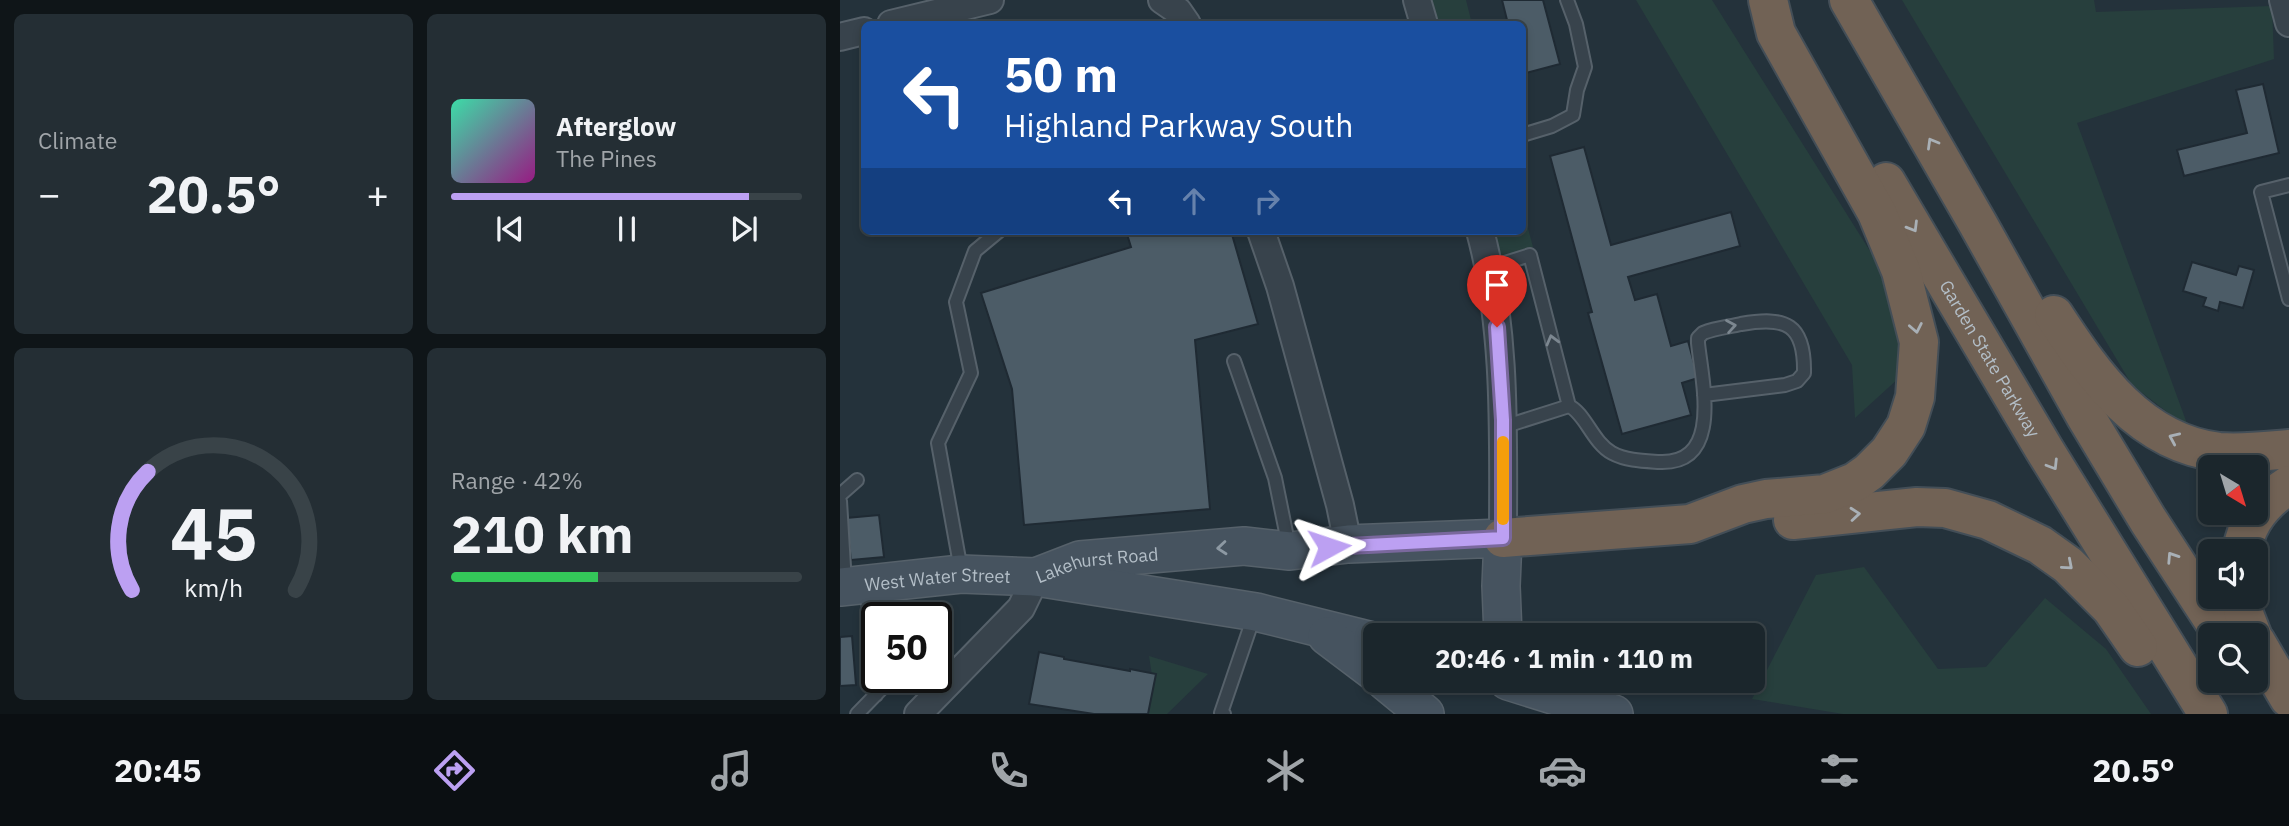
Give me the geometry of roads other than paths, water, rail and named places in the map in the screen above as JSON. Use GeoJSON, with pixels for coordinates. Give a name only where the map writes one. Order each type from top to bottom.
{"type":"FeatureCollection","features":[{"type":"Feature","properties":{"kind":"highway"},"geometry":{"type":"LineString","coordinates":[[1690,524],[1743,504],[1766,499],[1825,494],[1855,482],[1889,452],[1906,426],[1915,397],[1919,342],[1901,271],[1877,214],[1776,33],[1768,0]]}},
{"type":"Feature","properties":{"kind":"highway","name":"Garden State Parkway"},"geometry":{"type":"LineString","coordinates":[[1777,0],[2044,449],[2207,714]]}},
{"type":"Feature","properties":{"kind":"highway"},"geometry":{"type":"LineString","coordinates":[[1849,0],[2085,417],[2215,623]]}},
{"type":"Feature","properties":{"kind":"highway"},"geometry":{"type":"LineString","coordinates":[[1978,224],[2051,310],[2069,340],[2102,383],[2134,415],[2175,439],[2216,451],[2289,449]]}},
{"type":"Feature","properties":{"kind":"highway"},"geometry":{"type":"LineString","coordinates":[[2245,539],[2258,512],[2275,494],[2289,485]]}},
{"type":"Feature","properties":{"kind":"highway"},"geometry":{"type":"LineString","coordinates":[[1503,538],[1690,524],[1707,527],[1917,507],[1945,508],[1988,520],[2053,552],[2111,608],[2183,714]]}},
{"type":"Feature","properties":{"kind":"highway"},"geometry":{"type":"LineString","coordinates":[[2268,662],[2289,698]]}},
{"type":"Feature","properties":{"kind":"highway"},"geometry":{"type":"LineString","coordinates":[[2261,693],[2276,714]]}},
{"type":"Feature","properties":{"kind":"main road","name":"Lakehurst Road"},"geometry":{"type":"LineString","coordinates":[[1036,578],[1080,560],[1244,546],[1290,551],[1348,544],[1503,538]]}},
{"type":"Feature","properties":{"kind":"main road"},"geometry":{"type":"LineString","coordinates":[[1503,538],[1503,623]]}},
{"type":"Feature","properties":{"kind":"main road","name":"West Water Street"},"geometry":{"type":"LineString","coordinates":[[851,586],[961,574],[1036,578]]}},
{"type":"Feature","properties":{"kind":"main road","name":"Lakehurst Road"},"geometry":{"type":"LineString","coordinates":[[1036,578],[1256,612],[1363,639]]}},
{"type":"Feature","properties":{"kind":"main road"},"geometry":{"type":"LineString","coordinates":[[1312,625],[1363,663]]}},
{"type":"Feature","properties":{"kind":"main road"},"geometry":{"type":"LineString","coordinates":[[1400,693],[1425,714]]}},
{"type":"Feature","properties":{"kind":"main road"},"geometry":{"type":"LineString","coordinates":[[1509,693],[1513,714]]}},
{"type":"Feature","properties":{"kind":"main road"},"geometry":{"type":"LineString","coordinates":[[1546,693],[1615,714]]}},
{"type":"Feature","properties":{"kind":"street"},"geometry":{"type":"LineString","coordinates":[[903,21],[990,0]]}},
{"type":"Feature","properties":{"kind":"street"},"geometry":{"type":"LineString","coordinates":[[1162,0],[1178,11],[1185,21]]}},
{"type":"Feature","properties":{"kind":"street"},"geometry":{"type":"LineString","coordinates":[[1417,0],[1423,21]]}},
{"type":"Feature","properties":{"kind":"street"},"geometry":{"type":"LineString","coordinates":[[2283,0],[2289,23]]}},
{"type":"Feature","properties":{"kind":"street"},"geometry":{"type":"LineString","coordinates":[[840,37],[861,32]]}},
{"type":"Feature","properties":{"kind":"street"},"geometry":{"type":"LineString","coordinates":[[1262,235],[1280,286],[1340,505],[1348,544]]}},
{"type":"Feature","properties":{"kind":"street"},"geometry":{"type":"LineString","coordinates":[[1481,235],[1496,304],[1503,427],[1503,538]]}},
{"type":"Feature","properties":{"kind":"street"},"geometry":{"type":"LineString","coordinates":[[924,712],[1021,608],[1036,578]]}},
{"type":"Feature","properties":{"kind":"lane"},"geometry":{"type":"LineString","coordinates":[[1526,134],[1552,126],[1573,115],[1577,90],[1585,68],[1576,24],[1567,0]]}},
{"type":"Feature","properties":{"kind":"lane"},"geometry":{"type":"LineString","coordinates":[[2289,185],[2261,192],[2289,299]]}},
{"type":"Feature","properties":{"kind":"lane"},"geometry":{"type":"LineString","coordinates":[[961,574],[938,443],[971,373],[956,302],[975,251],[994,235]]}},
{"type":"Feature","properties":{"kind":"lane"},"geometry":{"type":"LineString","coordinates":[[1489,268],[1530,255],[1569,406]]}},
{"type":"Feature","properties":{"kind":"lane"},"geometry":{"type":"LineString","coordinates":[[1503,427],[1569,406],[1575,408],[1592,435],[1611,453],[1635,461],[1667,462],[1689,456],[1703,436],[1706,411],[1704,395],[1698,343],[1703,333],[1766,320],[1780,322],[1801,340],[1804,373],[1797,381],[1785,385],[1704,395]]}},
{"type":"Feature","properties":{"kind":"lane"},"geometry":{"type":"LineString","coordinates":[[1234,361],[1275,478],[1290,551]]}},
{"type":"Feature","properties":{"kind":"lane"},"geometry":{"type":"LineString","coordinates":[[840,495],[857,480]]}},
{"type":"Feature","properties":{"kind":"lane"},"geometry":{"type":"LineString","coordinates":[[840,501],[851,586],[876,695],[857,714]]}},
{"type":"Feature","properties":{"kind":"lane"},"geometry":{"type":"LineString","coordinates":[[1224,714],[1222,713],[1256,612]]}}]}
